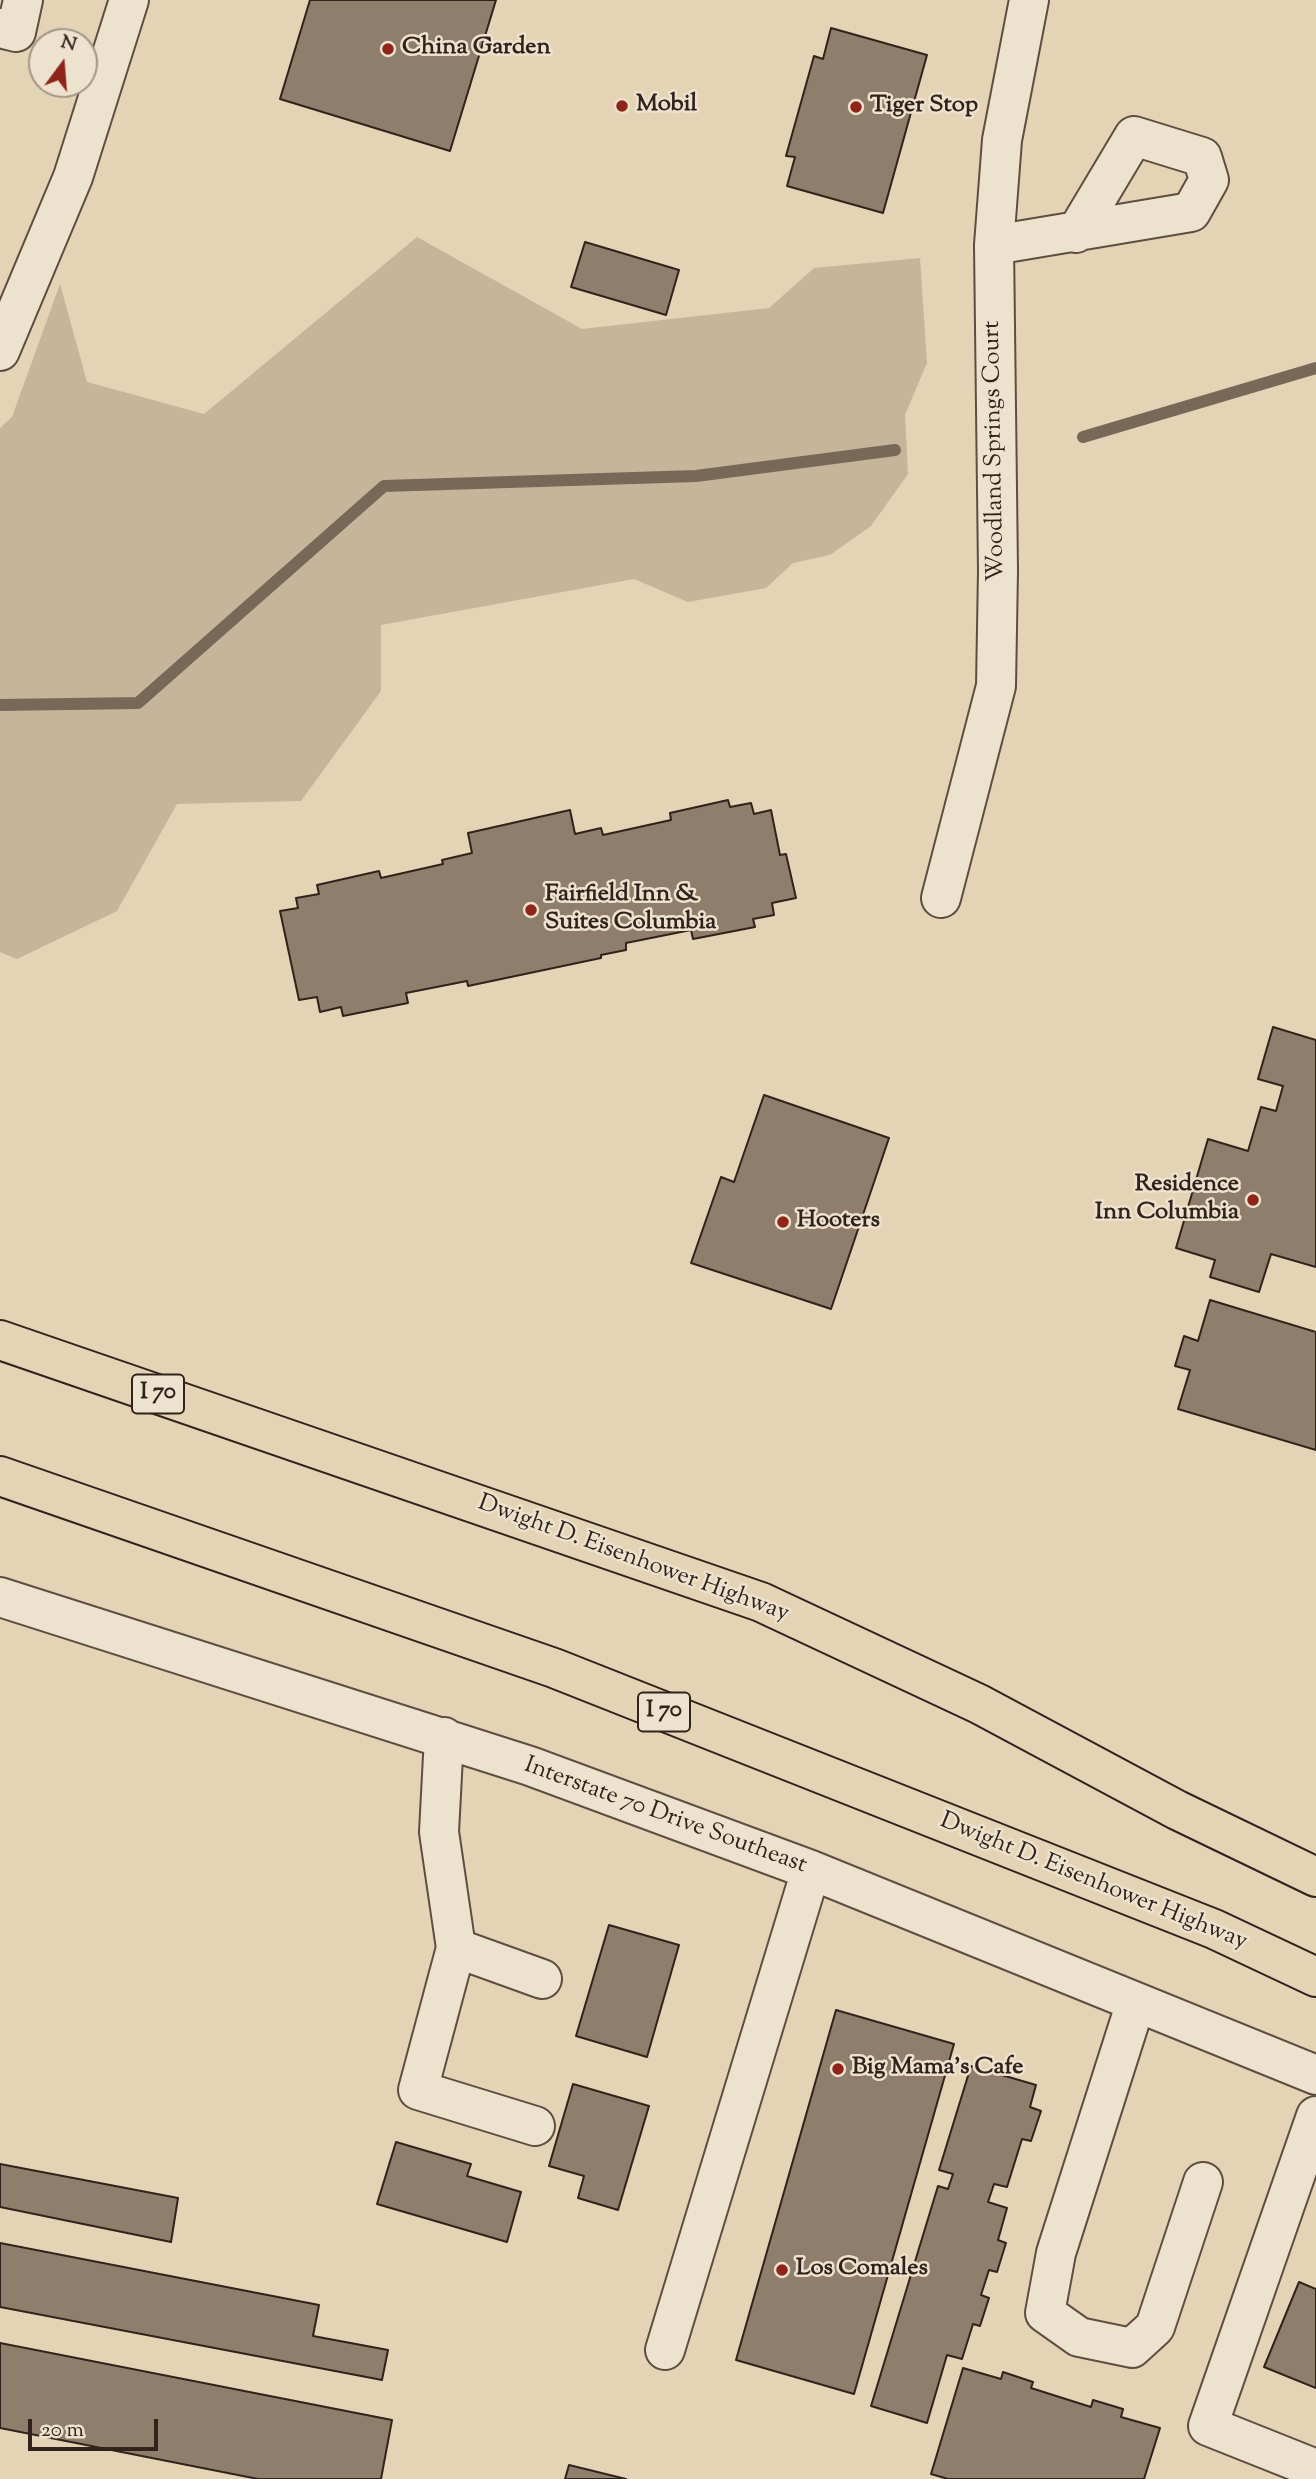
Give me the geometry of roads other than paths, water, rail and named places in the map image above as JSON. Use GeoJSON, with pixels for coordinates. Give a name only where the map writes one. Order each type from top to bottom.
{"type":"FeatureCollection","features":[{"type":"Feature","properties":{"kind":"highway","name":"Dwight D. Eisenhower Highway"},"geometry":{"type":"LineString","coordinates":[[0,1340],[761,1602],[979,1704],[1177,1810],[1316,1877]]}},
{"type":"Feature","properties":{"kind":"highway","name":"Dwight D. Eisenhower Highway"},"geometry":{"type":"LineString","coordinates":[[0,1476],[554,1668],[1214,1929],[1316,1978]]}},
{"type":"Feature","properties":{"kind":"street"},"geometry":{"type":"LineString","coordinates":[[0,28],[16,32],[23,0]]}},
{"type":"Feature","properties":{"kind":"street"},"geometry":{"type":"LineString","coordinates":[[0,352],[73,177],[129,0]]}},
{"type":"Feature","properties":{"kind":"street","name":"Woodland Springs Court"},"geometry":{"type":"LineString","coordinates":[[941,898],[996,686],[999,571],[994,245],[1002,140],[1029,0]]}},
{"type":"Feature","properties":{"kind":"street"},"geometry":{"type":"LineString","coordinates":[[994,245],[1076,233]]}},
{"type":"Feature","properties":{"kind":"street","name":"Interstate 70 Drive Southeast"},"geometry":{"type":"LineString","coordinates":[[0,1597],[444,1737],[811,1870],[1316,2076]]}},
{"type":"Feature","properties":{"kind":"street"},"geometry":{"type":"LineString","coordinates":[[444,1737],[439,1832],[456,1948],[418,2090],[535,2126]]}},
{"type":"Feature","properties":{"kind":"street"},"geometry":{"type":"LineString","coordinates":[[665,2350],[811,1870]]}},
{"type":"Feature","properties":{"kind":"street"},"geometry":{"type":"LineString","coordinates":[[456,1948],[542,1979]]}},
{"type":"Feature","properties":{"kind":"street"},"geometry":{"type":"LineString","coordinates":[[1136,2002],[1056,2253],[1045,2313],[1079,2337],[1132,2348],[1155,2327],[1203,2182]]}},
{"type":"Feature","properties":{"kind":"street"},"geometry":{"type":"LineString","coordinates":[[1316,2116],[1302,2201],[1208,2426],[1316,2469]]}},
{"type":"Feature","properties":{"kind":"waterway"},"geometry":{"type":"LineString","coordinates":[[1083,437],[1316,368]]}},
{"type":"Feature","properties":{"kind":"waterway"},"geometry":{"type":"LineString","coordinates":[[0,705],[138,703],[384,486],[696,476],[895,450]]}},
{"type":"Feature","properties":{"kind":"place","name":"China Garden"},"geometry":{"type":"Point","coordinates":[388,49]}},
{"type":"Feature","properties":{"kind":"place","name":"Mobil"},"geometry":{"type":"Point","coordinates":[622,106]}},
{"type":"Feature","properties":{"kind":"place","name":"Tiger Stop"},"geometry":{"type":"Point","coordinates":[856,107]}},
{"type":"Feature","properties":{"kind":"place","name":"Fairfield Inn & Suites Columbia"},"geometry":{"type":"Point","coordinates":[531,910]}},
{"type":"Feature","properties":{"kind":"place","name":"Residence Inn Columbia"},"geometry":{"type":"Point","coordinates":[1253,1200]}},
{"type":"Feature","properties":{"kind":"place","name":"Hooters"},"geometry":{"type":"Point","coordinates":[783,1222]}},
{"type":"Feature","properties":{"kind":"place","name":"Big Mama's Cafe"},"geometry":{"type":"Point","coordinates":[838,2069]}},
{"type":"Feature","properties":{"kind":"place","name":"Los Comales"},"geometry":{"type":"Point","coordinates":[782,2270]}}]}
